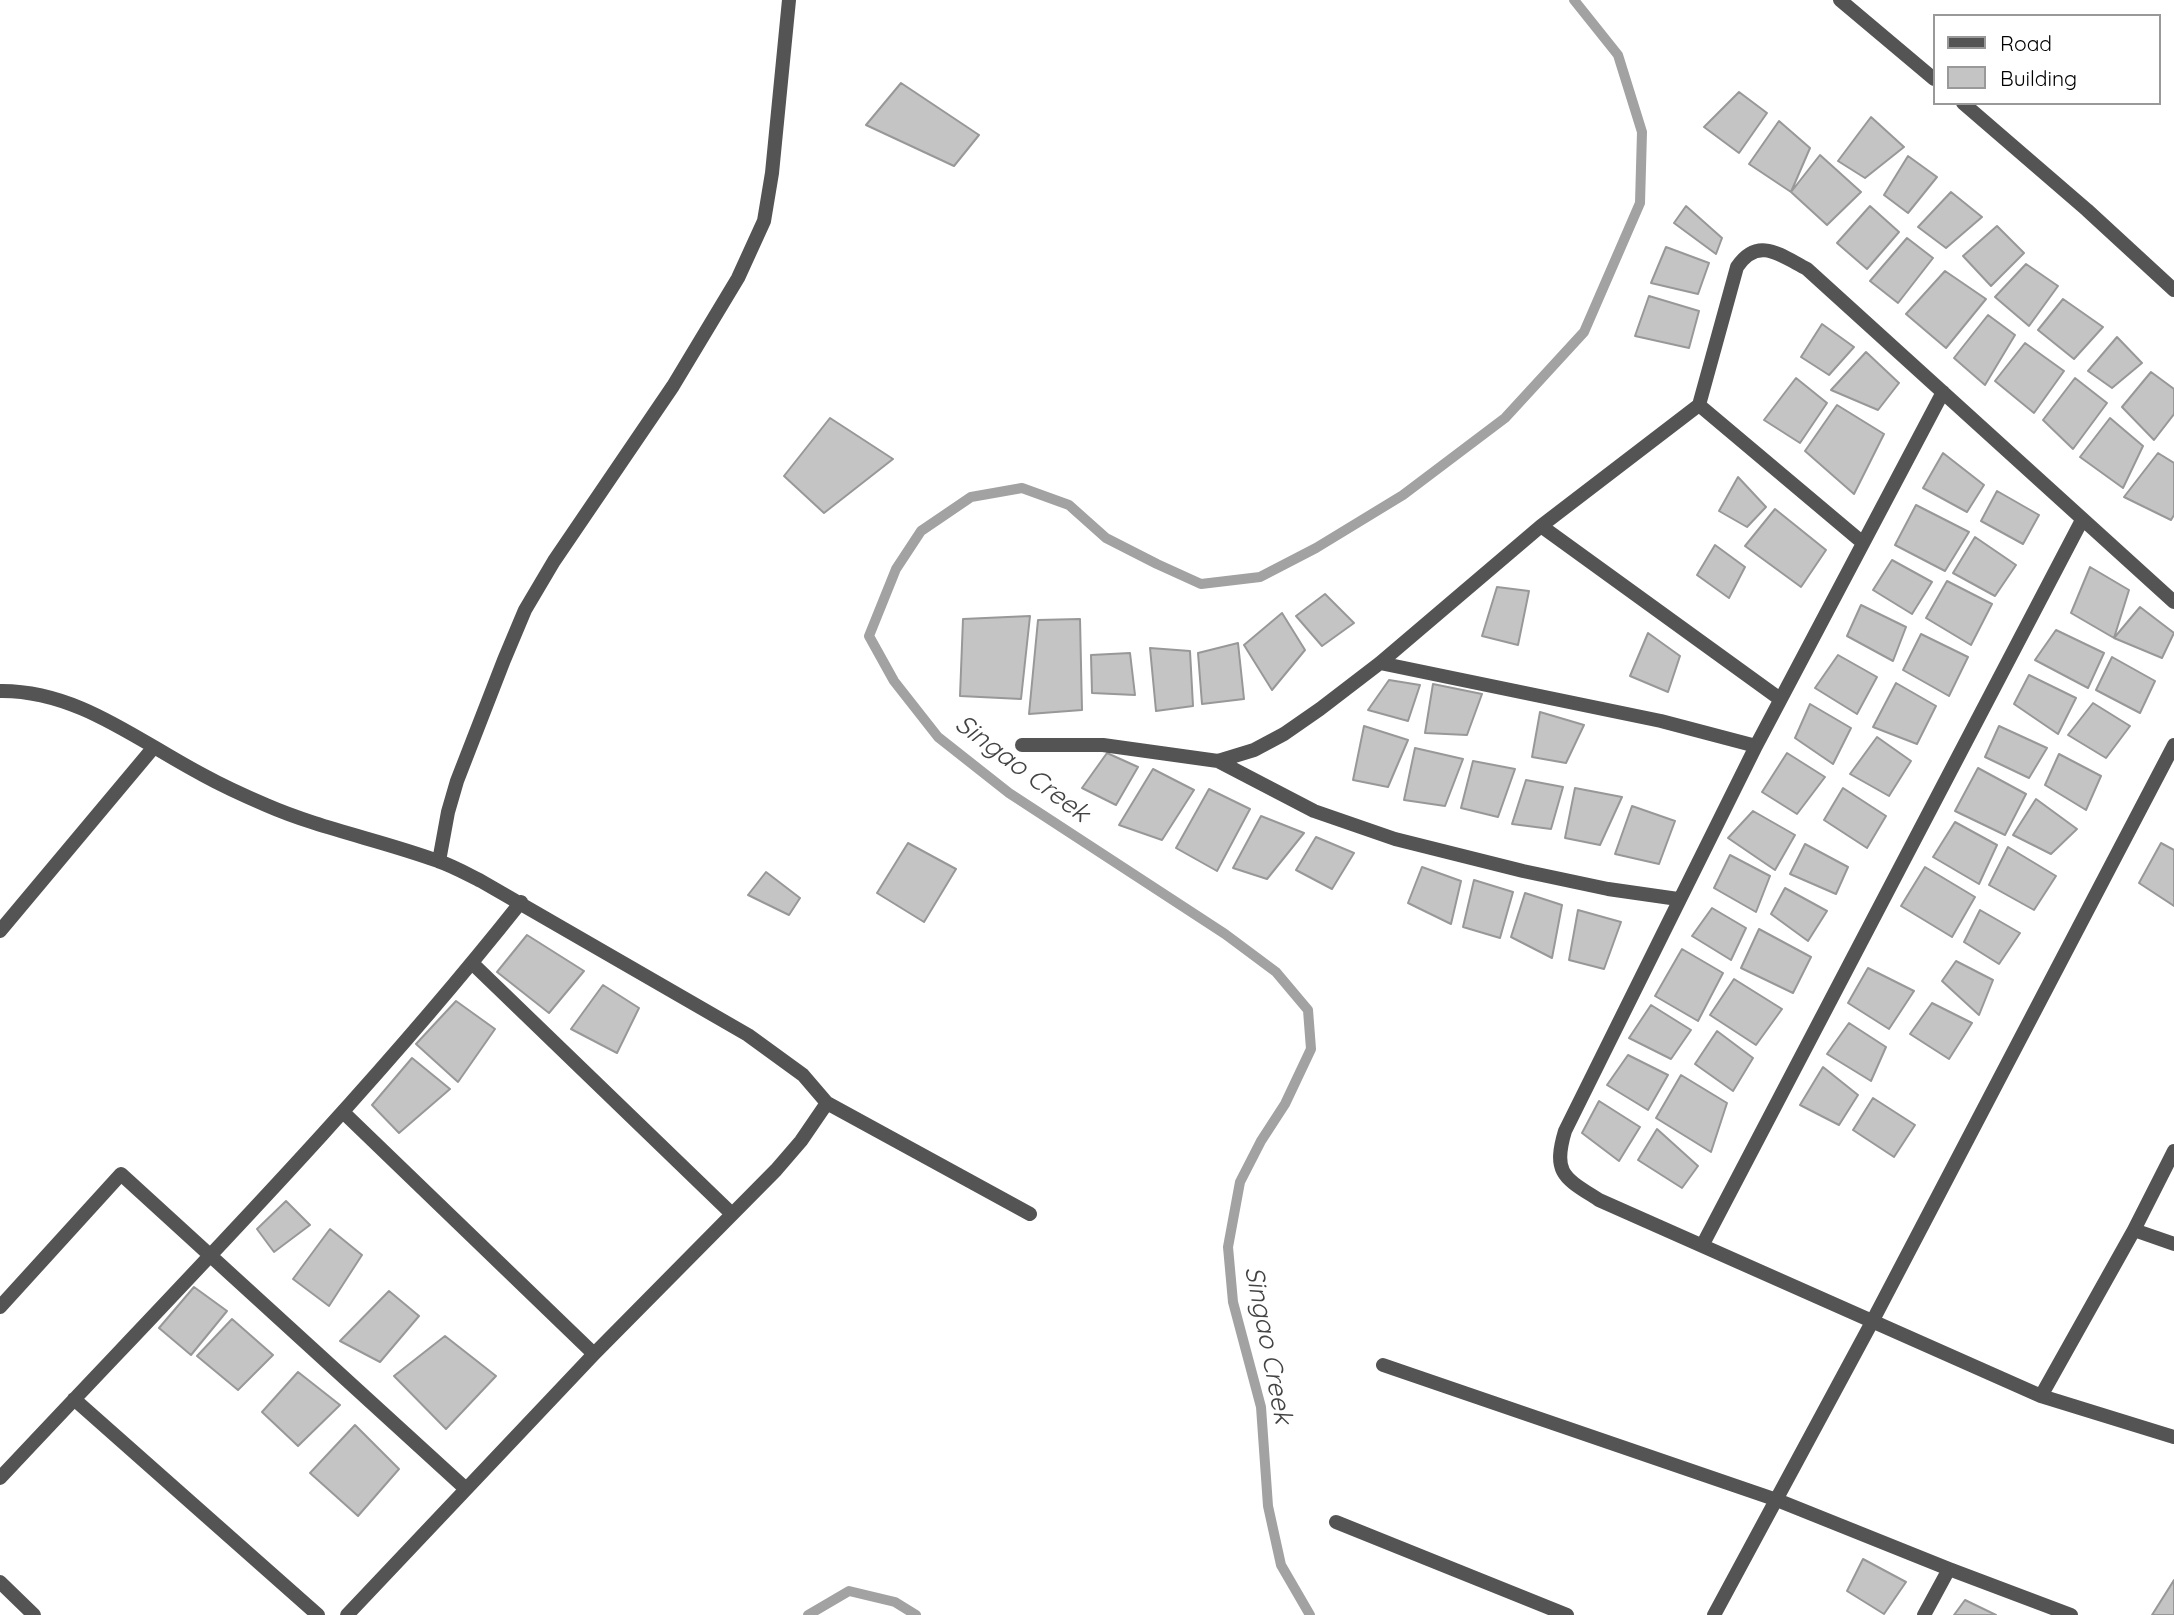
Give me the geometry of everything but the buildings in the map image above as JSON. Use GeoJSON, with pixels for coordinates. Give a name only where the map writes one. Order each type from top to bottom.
{"type":"FeatureCollection","features":[{"type":"Feature","properties":{"kind":"street"},"geometry":{"type":"LineString","coordinates":[[439,861],[448,812],[457,782],[525,610],[554,561],[687,362],[738,278],[764,221],[772,173],[789,0]]}},
{"type":"Feature","properties":{"kind":"street"},"geometry":{"type":"LineString","coordinates":[[1840,0],[1932,77]]}},
{"type":"Feature","properties":{"kind":"street"},"geometry":{"type":"LineString","coordinates":[[1965,105],[2087,210],[2174,290]]}},
{"type":"Feature","properties":{"kind":"street"},"geometry":{"type":"LineString","coordinates":[[1218,761],[1254,750],[1284,734],[1380,663],[1541,526],[1699,405],[1737,267],[1746,254],[1761,249],[1779,254],[1807,269],[2174,602]]}},
{"type":"Feature","properties":{"kind":"street"},"geometry":{"type":"LineString","coordinates":[[1943,392],[1780,699],[1678,899],[1565,1131],[1559,1151],[1561,1170],[1573,1183],[1599,1200],[2041,1396],[2174,1437]]}},
{"type":"Feature","properties":{"kind":"street"},"geometry":{"type":"LineString","coordinates":[[1699,405],[1863,543]]}},
{"type":"Feature","properties":{"kind":"street"},"geometry":{"type":"LineString","coordinates":[[1703,1244],[2082,520]]}},
{"type":"Feature","properties":{"kind":"street"},"geometry":{"type":"LineString","coordinates":[[1541,526],[1780,699]]}},
{"type":"Feature","properties":{"kind":"street"},"geometry":{"type":"LineString","coordinates":[[1380,663],[1661,721],[1756,746]]}},
{"type":"Feature","properties":{"kind":"street"},"geometry":{"type":"LineString","coordinates":[[0,691],[25,691],[62,699],[98,715],[204,776],[267,806],[319,825],[439,861],[521,902],[748,1035],[803,1075],[827,1103],[1030,1214]]}},
{"type":"Feature","properties":{"kind":"street"},"geometry":{"type":"LineString","coordinates":[[1022,745],[1104,745],[1218,761],[1314,811],[1395,839],[1583,884],[1678,899]]}},
{"type":"Feature","properties":{"kind":"street"},"geometry":{"type":"LineString","coordinates":[[1714,1615],[1872,1322],[2174,745]]}},
{"type":"Feature","properties":{"kind":"street"},"geometry":{"type":"LineString","coordinates":[[0,931],[154,747]]}},
{"type":"Feature","properties":{"kind":"street"},"geometry":{"type":"LineString","coordinates":[[0,1478],[343,1112],[521,902]]}},
{"type":"Feature","properties":{"kind":"street"},"geometry":{"type":"LineString","coordinates":[[472,963],[732,1213]]}},
{"type":"Feature","properties":{"kind":"street"},"geometry":{"type":"LineString","coordinates":[[347,1615],[594,1354],[776,1170],[801,1141],[827,1103]]}},
{"type":"Feature","properties":{"kind":"street"},"geometry":{"type":"LineString","coordinates":[[343,1112],[594,1354]]}},
{"type":"Feature","properties":{"kind":"street"},"geometry":{"type":"LineString","coordinates":[[2041,1396],[2134,1230],[2174,1151]]}},
{"type":"Feature","properties":{"kind":"street"},"geometry":{"type":"LineString","coordinates":[[0,1307],[121,1174],[466,1489]]}},
{"type":"Feature","properties":{"kind":"street"},"geometry":{"type":"LineString","coordinates":[[2134,1230],[2174,1244]]}},
{"type":"Feature","properties":{"kind":"street"},"geometry":{"type":"LineString","coordinates":[[1383,1365],[1777,1500],[2071,1615]]}},
{"type":"Feature","properties":{"kind":"street"},"geometry":{"type":"LineString","coordinates":[[74,1399],[318,1615]]}},
{"type":"Feature","properties":{"kind":"street"},"geometry":{"type":"LineString","coordinates":[[1336,1522],[1567,1615]]}},
{"type":"Feature","properties":{"kind":"street"},"geometry":{"type":"LineString","coordinates":[[1924,1615],[1948,1569]]}},
{"type":"Feature","properties":{"kind":"street"},"geometry":{"type":"LineString","coordinates":[[0,1582],[34,1615]]}},
{"type":"Feature","properties":{"kind":"waterway","name":"Singao Creek"},"geometry":{"type":"LineString","coordinates":[[1310,1615],[1281,1565],[1268,1506],[1261,1407],[1233,1302],[1228,1247],[1240,1182],[1261,1141],[1285,1104],[1311,1049],[1308,1010],[1276,972],[1225,934],[1009,793],[938,737],[894,681],[869,636],[896,569],[921,531],[971,497],[1022,488],[1069,505],[1106,538],[1201,584],[1260,577],[1316,548],[1403,495],[1505,418],[1584,332],[1640,203],[1642,132],[1618,55],[1574,0]]}},
{"type":"Feature","properties":{"kind":"waterway","name":"Singao Creek"},"geometry":{"type":"LineString","coordinates":[[808,1615],[849,1591],[895,1602],[916,1615]]}}]}
